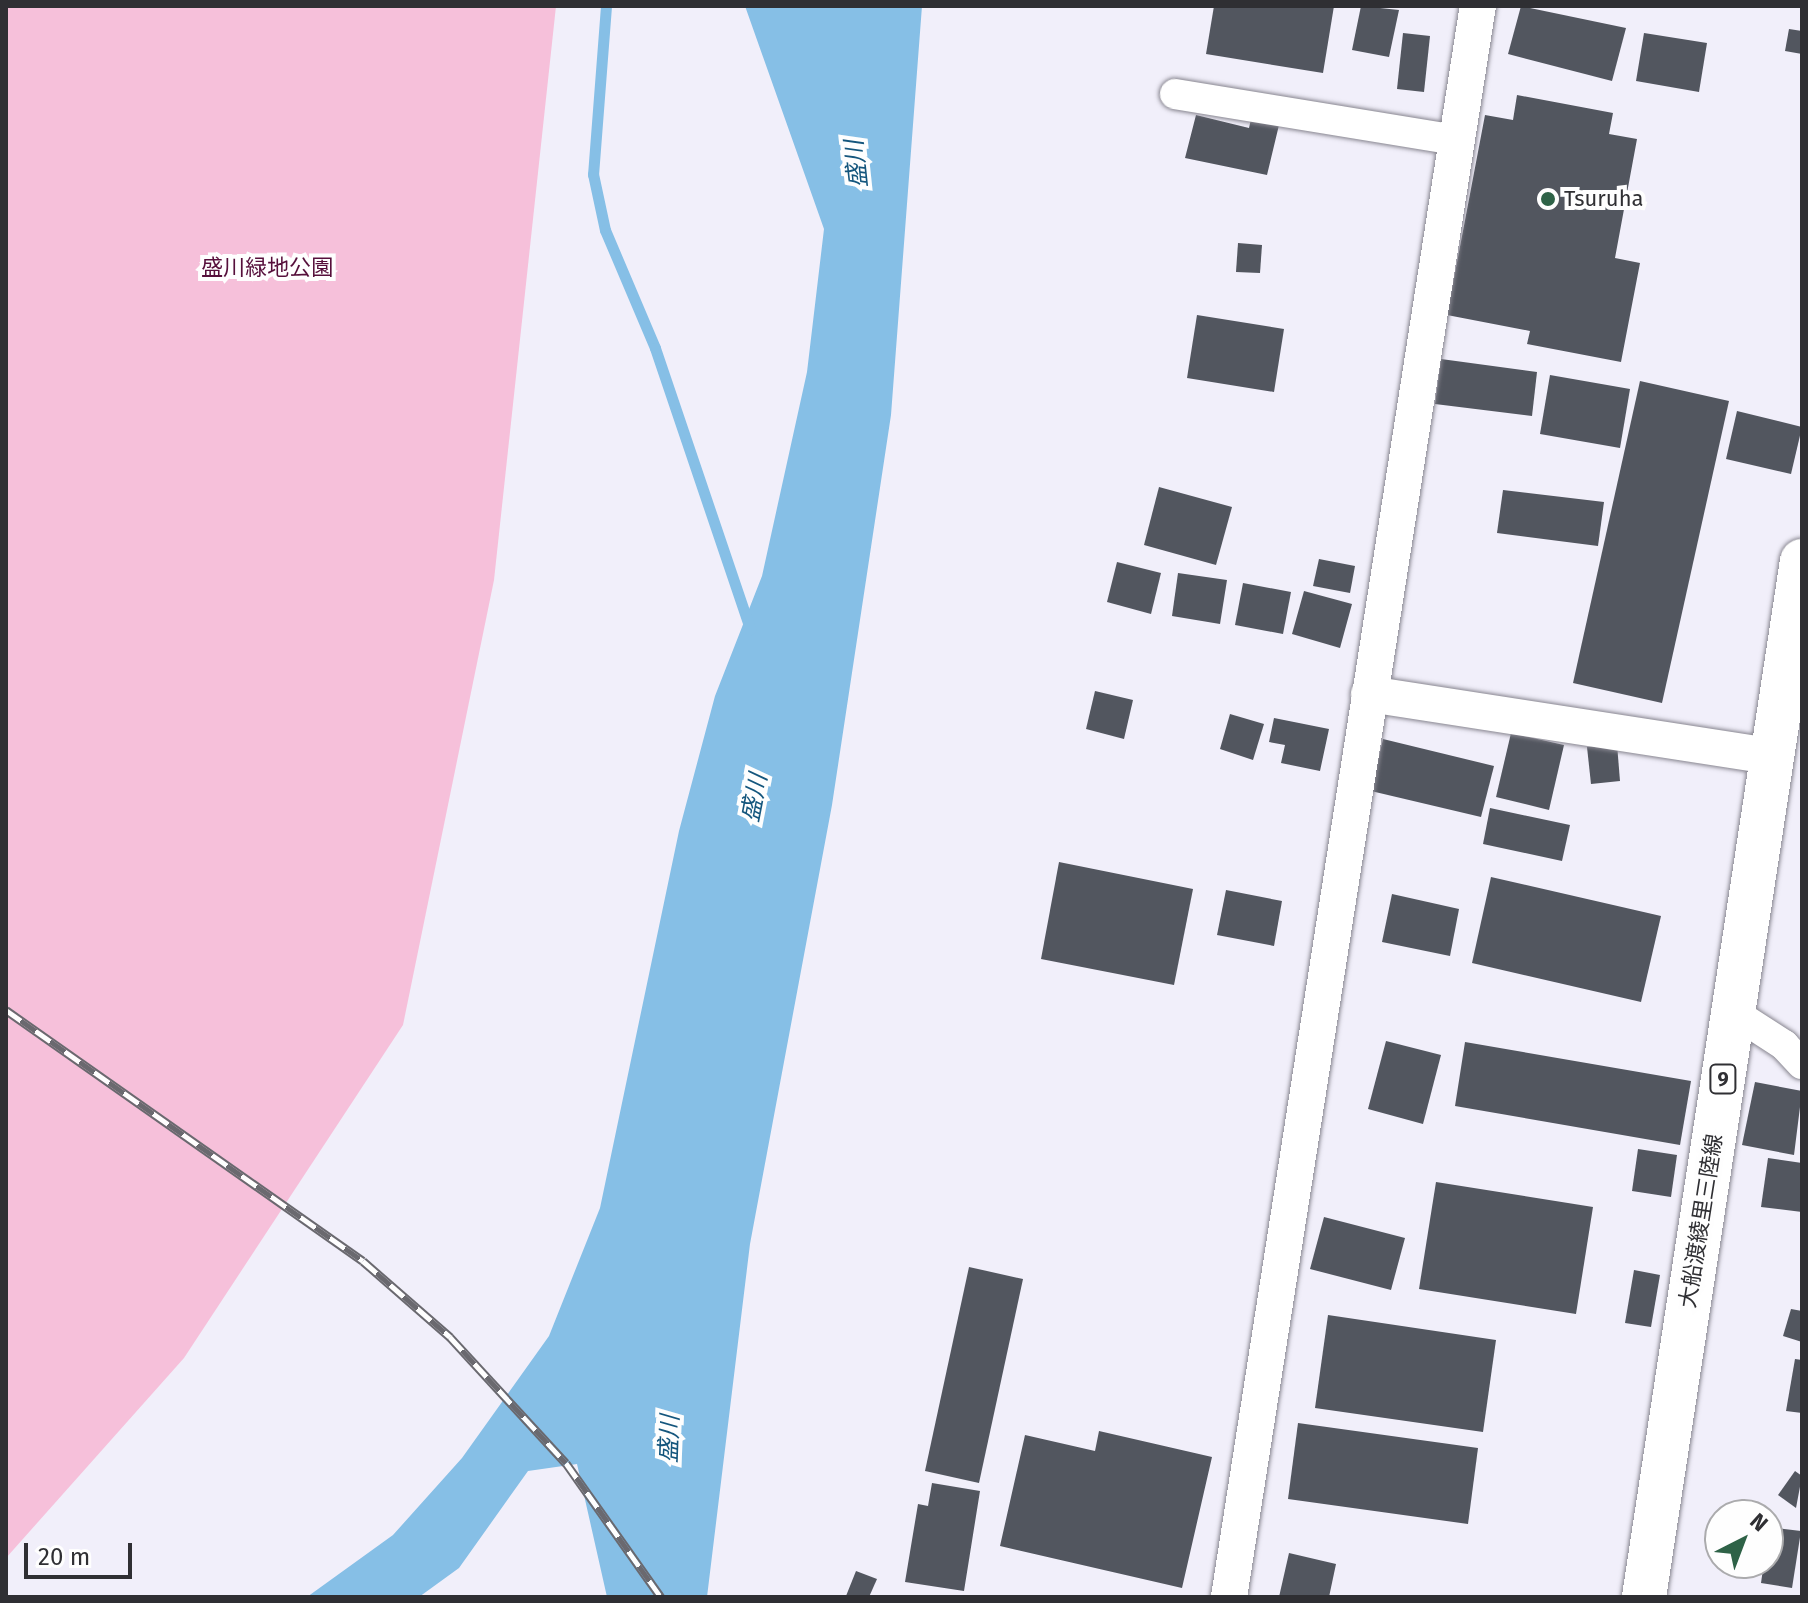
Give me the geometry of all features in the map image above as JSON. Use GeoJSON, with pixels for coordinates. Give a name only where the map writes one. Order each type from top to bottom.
{"type":"FeatureCollection","features":[{"type":"Feature","properties":{"kind":"main road","name":"大船渡綾里三陸線"},"geometry":{"type":"LineString","coordinates":[[1644,1597],[1802,561]]}},
{"type":"Feature","properties":{"kind":"street"},"geometry":{"type":"LineString","coordinates":[[1229,1597],[1478,6]]}},
{"type":"Feature","properties":{"kind":"street"},"geometry":{"type":"LineString","coordinates":[[1175,94],[1457,140]]}},
{"type":"Feature","properties":{"kind":"street"},"geometry":{"type":"LineString","coordinates":[[1369,694],[1771,756]]}},
{"type":"Feature","properties":{"kind":"street"},"geometry":{"type":"LineString","coordinates":[[1733,1012],[1784,1045],[1802,1064]]}},
{"type":"Feature","properties":{"kind":"green space","name":"盛川緑地公園"},"geometry":{"type":"Polygon","coordinates":[[[6,6],[556,6],[494,580],[403,1025],[184,1358],[6,1558],[6,6]]]}},
{"type":"Feature","properties":{"kind":"water","name":"盛川"},"geometry":{"type":"Polygon","coordinates":[[[745,6],[922,6],[891,415],[832,805],[750,1244],[707,1597],[607,1597],[577,1464],[528,1471],[459,1568],[419,1597],[307,1597],[393,1535],[462,1458],[549,1336],[600,1208],[679,831],[715,696],[762,576],[807,372],[824,229],[745,6]]]}},
{"type":"Feature","properties":{"kind":"building"},"geometry":{"type":"Polygon","coordinates":[[[1214,6],[1334,6],[1323,73],[1206,54],[1214,6]]]}},
{"type":"Feature","properties":{"kind":"building"},"geometry":{"type":"Polygon","coordinates":[[[1361,6],[1399,10],[1389,57],[1352,50],[1361,6]]]}},
{"type":"Feature","properties":{"kind":"building"},"geometry":{"type":"Polygon","coordinates":[[[1521,6],[1626,28],[1612,81],[1508,54],[1521,6]]]}},
{"type":"Feature","properties":{"kind":"building"},"geometry":{"type":"Polygon","coordinates":[[[1789,29],[1802,31],[1802,54],[1785,51],[1789,29]]]}},
{"type":"Feature","properties":{"kind":"building"},"geometry":{"type":"Polygon","coordinates":[[[1403,33],[1430,36],[1424,92],[1397,89],[1403,33]]]}},
{"type":"Feature","properties":{"kind":"building"},"geometry":{"type":"Polygon","coordinates":[[[1644,33],[1707,43],[1699,92],[1636,81],[1644,33]]]}},
{"type":"Feature","properties":{"kind":"building","name":"Tsuruha"},"geometry":{"type":"Polygon","coordinates":[[[1517,95],[1613,113],[1609,134],[1637,139],[1615,258],[1640,263],[1621,362],[1527,344],[1530,331],[1447,315],[1485,115],[1513,120],[1517,95]]]}},
{"type":"Feature","properties":{"kind":"building"},"geometry":{"type":"Polygon","coordinates":[[[1196,115],[1249,128],[1251,119],[1279,125],[1267,175],[1185,158],[1196,115]]]}},
{"type":"Feature","properties":{"kind":"building"},"geometry":{"type":"Polygon","coordinates":[[[1238,243],[1262,245],[1260,273],[1236,272],[1238,243]]]}},
{"type":"Feature","properties":{"kind":"building"},"geometry":{"type":"Polygon","coordinates":[[[1197,315],[1284,329],[1274,392],[1187,378],[1197,315]]]}},
{"type":"Feature","properties":{"kind":"building"},"geometry":{"type":"Polygon","coordinates":[[[1441,359],[1537,372],[1532,416],[1435,404],[1441,359]]]}},
{"type":"Feature","properties":{"kind":"building"},"geometry":{"type":"Polygon","coordinates":[[[1550,375],[1630,389],[1620,448],[1540,434],[1550,375]]]}},
{"type":"Feature","properties":{"kind":"building"},"geometry":{"type":"Polygon","coordinates":[[[1640,381],[1729,401],[1662,703],[1573,683],[1640,381]]]}},
{"type":"Feature","properties":{"kind":"building"},"geometry":{"type":"Polygon","coordinates":[[[1737,411],[1802,427],[1791,474],[1726,459],[1737,411]]]}},
{"type":"Feature","properties":{"kind":"building"},"geometry":{"type":"Polygon","coordinates":[[[1159,487],[1232,507],[1216,565],[1144,545],[1159,487]]]}},
{"type":"Feature","properties":{"kind":"building"},"geometry":{"type":"Polygon","coordinates":[[[1503,490],[1604,502],[1598,546],[1497,533],[1503,490]]]}},
{"type":"Feature","properties":{"kind":"building"},"geometry":{"type":"Polygon","coordinates":[[[1319,559],[1355,566],[1350,593],[1313,586],[1319,559]]]}},
{"type":"Feature","properties":{"kind":"building"},"geometry":{"type":"Polygon","coordinates":[[[1117,562],[1161,573],[1151,614],[1107,602],[1117,562]]]}},
{"type":"Feature","properties":{"kind":"building"},"geometry":{"type":"Polygon","coordinates":[[[1178,573],[1227,580],[1220,624],[1172,616],[1178,573]]]}},
{"type":"Feature","properties":{"kind":"building"},"geometry":{"type":"Polygon","coordinates":[[[1243,583],[1291,592],[1283,634],[1235,625],[1243,583]]]}},
{"type":"Feature","properties":{"kind":"building"},"geometry":{"type":"Polygon","coordinates":[[[1304,591],[1352,604],[1340,648],[1292,634],[1304,591]]]}},
{"type":"Feature","properties":{"kind":"building"},"geometry":{"type":"Polygon","coordinates":[[[1095,691],[1133,700],[1124,739],[1086,729],[1095,691]]]}},
{"type":"Feature","properties":{"kind":"building"},"geometry":{"type":"Polygon","coordinates":[[[1230,714],[1264,724],[1253,760],[1220,749],[1230,714]]]}},
{"type":"Feature","properties":{"kind":"building"},"geometry":{"type":"Polygon","coordinates":[[[1274,718],[1329,729],[1320,771],[1281,763],[1285,745],[1269,742],[1274,718]]]}},
{"type":"Feature","properties":{"kind":"building"},"geometry":{"type":"Polygon","coordinates":[[[1511,733],[1564,745],[1549,810],[1496,797],[1511,733]]]}},
{"type":"Feature","properties":{"kind":"building"},"geometry":{"type":"Polygon","coordinates":[[[1383,739],[1494,766],[1481,817],[1371,791],[1383,739]]]}},
{"type":"Feature","properties":{"kind":"building"},"geometry":{"type":"Polygon","coordinates":[[[1617,744],[1620,781],[1591,784],[1587,747],[1617,744]]]}},
{"type":"Feature","properties":{"kind":"building"},"geometry":{"type":"Polygon","coordinates":[[[1490,808],[1570,825],[1562,861],[1483,844],[1490,808]]]}},
{"type":"Feature","properties":{"kind":"building"},"geometry":{"type":"Polygon","coordinates":[[[1059,862],[1193,889],[1174,985],[1041,959],[1059,862]]]}},
{"type":"Feature","properties":{"kind":"building"},"geometry":{"type":"Polygon","coordinates":[[[1491,877],[1661,916],[1641,1002],[1472,963],[1491,877]]]}},
{"type":"Feature","properties":{"kind":"building"},"geometry":{"type":"Polygon","coordinates":[[[1226,890],[1282,901],[1274,946],[1217,935],[1226,890]]]}},
{"type":"Feature","properties":{"kind":"building"},"geometry":{"type":"Polygon","coordinates":[[[1392,894],[1459,909],[1450,956],[1382,942],[1392,894]]]}},
{"type":"Feature","properties":{"kind":"building"},"geometry":{"type":"Polygon","coordinates":[[[1386,1041],[1441,1055],[1423,1124],[1368,1109],[1386,1041]]]}},
{"type":"Feature","properties":{"kind":"building"},"geometry":{"type":"Polygon","coordinates":[[[1465,1042],[1691,1081],[1680,1145],[1455,1106],[1465,1042]]]}},
{"type":"Feature","properties":{"kind":"building"},"geometry":{"type":"Polygon","coordinates":[[[1755,1082],[1802,1091],[1794,1155],[1742,1145],[1755,1082]]]}},
{"type":"Feature","properties":{"kind":"building"},"geometry":{"type":"Polygon","coordinates":[[[1638,1149],[1677,1155],[1671,1197],[1632,1191],[1638,1149]]]}},
{"type":"Feature","properties":{"kind":"building"},"geometry":{"type":"Polygon","coordinates":[[[1768,1158],[1802,1163],[1802,1212],[1761,1207],[1768,1158]]]}},
{"type":"Feature","properties":{"kind":"building"},"geometry":{"type":"Polygon","coordinates":[[[1436,1182],[1593,1207],[1576,1314],[1419,1289],[1436,1182]]]}},
{"type":"Feature","properties":{"kind":"building"},"geometry":{"type":"Polygon","coordinates":[[[1324,1217],[1405,1238],[1391,1290],[1310,1269],[1324,1217]]]}},
{"type":"Feature","properties":{"kind":"building"},"geometry":{"type":"Polygon","coordinates":[[[969,1267],[1023,1279],[979,1483],[925,1471],[969,1267]]]}},
{"type":"Feature","properties":{"kind":"building"},"geometry":{"type":"Polygon","coordinates":[[[1634,1270],[1660,1275],[1651,1327],[1625,1323],[1634,1270]]]}},
{"type":"Feature","properties":{"kind":"building"},"geometry":{"type":"Polygon","coordinates":[[[1791,1309],[1802,1311],[1802,1342],[1783,1336],[1791,1309]]]}},
{"type":"Feature","properties":{"kind":"building"},"geometry":{"type":"Polygon","coordinates":[[[1328,1315],[1496,1340],[1483,1432],[1315,1408],[1328,1315]]]}},
{"type":"Feature","properties":{"kind":"building"},"geometry":{"type":"Polygon","coordinates":[[[1795,1359],[1802,1360],[1802,1413],[1786,1411],[1795,1359]]]}},
{"type":"Feature","properties":{"kind":"building"},"geometry":{"type":"Polygon","coordinates":[[[1298,1423],[1478,1448],[1468,1524],[1288,1499],[1298,1423]]]}},
{"type":"Feature","properties":{"kind":"building"},"geometry":{"type":"Polygon","coordinates":[[[1099,1431],[1212,1457],[1182,1588],[1000,1546],[1025,1435],[1095,1451],[1099,1431]]]}},
{"type":"Feature","properties":{"kind":"building"},"geometry":{"type":"Polygon","coordinates":[[[1795,1471],[1802,1476],[1796,1508],[1778,1495],[1795,1471]]]}},
{"type":"Feature","properties":{"kind":"building"},"geometry":{"type":"Polygon","coordinates":[[[932,1483],[980,1491],[964,1591],[905,1582],[918,1504],[928,1506],[932,1483]]]}},
{"type":"Feature","properties":{"kind":"building"},"geometry":{"type":"Polygon","coordinates":[[[1784,1529],[1801,1531],[1792,1588],[1761,1583],[1762,1579],[1784,1579],[1784,1529]]]}},
{"type":"Feature","properties":{"kind":"building"},"geometry":{"type":"Polygon","coordinates":[[[1289,1553],[1336,1564],[1329,1597],[1279,1597],[1289,1553]]]}},
{"type":"Feature","properties":{"kind":"building"},"geometry":{"type":"Polygon","coordinates":[[[856,1571],[877,1579],[869,1597],[846,1596],[856,1571]]]}},
{"type":"Feature","properties":{"kind":"waterway"},"geometry":{"type":"LineString","coordinates":[[606,6],[593,174],[605,230],[655,348],[750,629]]}},
{"type":"Feature","properties":{"kind":"railway"},"geometry":{"type":"LineString","coordinates":[[6,1010],[363,1261],[450,1337],[566,1463],[661,1597]]}},
{"type":"Feature","properties":{"kind":"place","name":"Tsuruha"},"geometry":{"type":"Point","coordinates":[1548,199]}}]}
